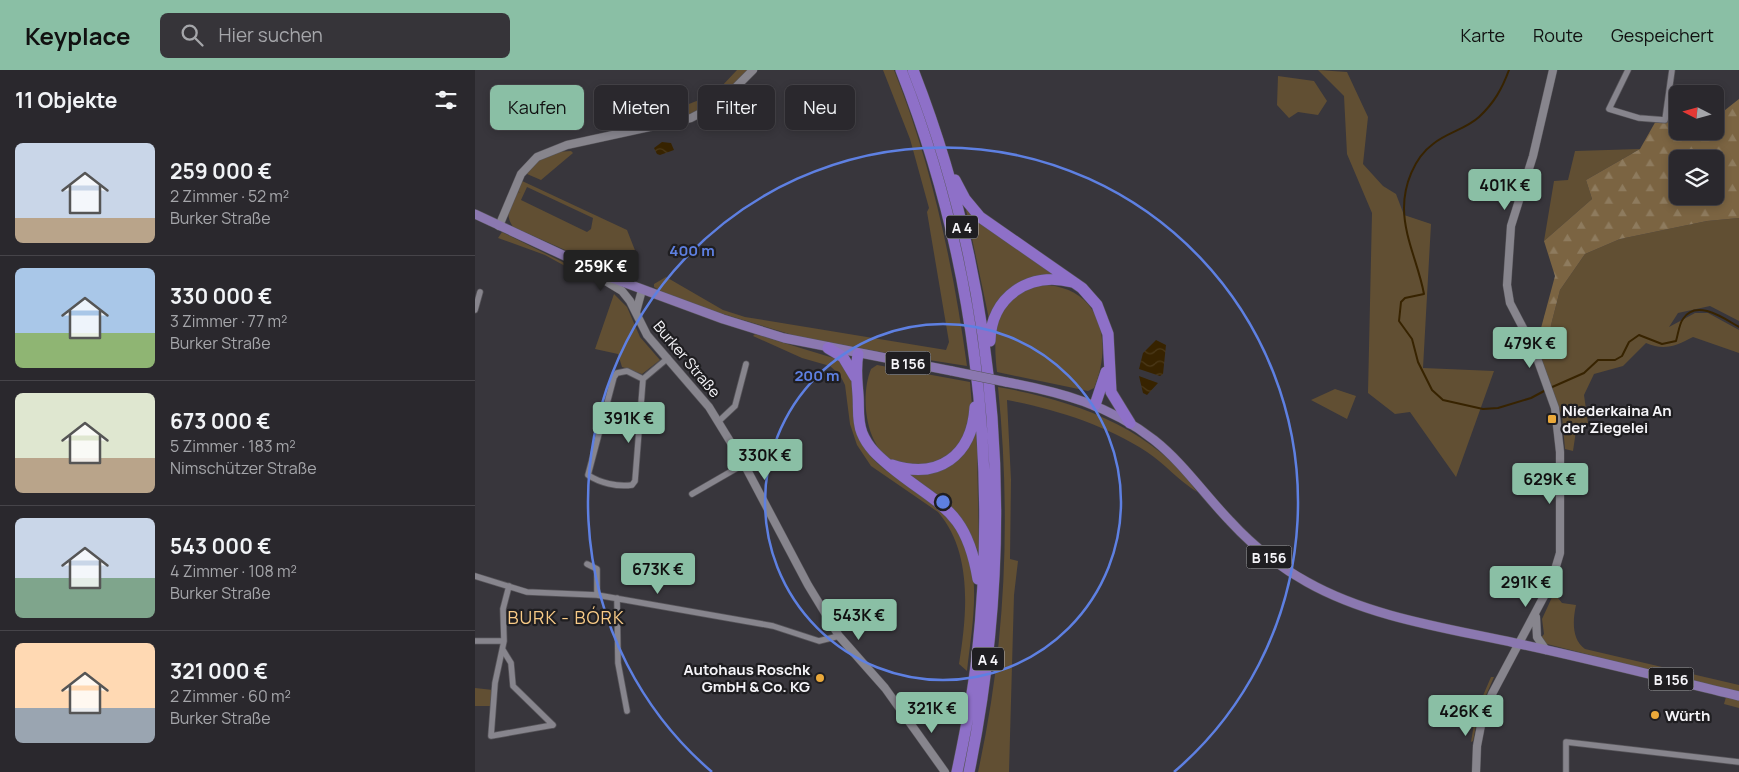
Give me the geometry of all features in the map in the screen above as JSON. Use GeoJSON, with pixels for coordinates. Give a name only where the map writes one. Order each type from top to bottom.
{"type":"FeatureCollection","features":[{"type":"Feature","properties":{"kind":"highway","name":"A 4"},"geometry":{"type":"LineString","coordinates":[[901,70],[922,129],[946,212],[963,283],[975,363],[985,482],[982,603],[977,658],[957,772]]}},
{"type":"Feature","properties":{"kind":"highway","name":"A 4"},"geometry":{"type":"LineString","coordinates":[[913,70],[945,163],[963,228],[976,291],[990,383],[996,491],[995,582],[985,687],[969,772]]}},
{"type":"Feature","properties":{"kind":"highway"},"geometry":{"type":"LineString","coordinates":[[945,163],[965,199],[980,217],[1075,283],[1093,298],[1104,318],[1108,334],[1111,392],[1130,423]]}},
{"type":"Feature","properties":{"kind":"highway"},"geometry":{"type":"LineString","coordinates":[[990,383],[991,329],[994,315],[1005,298],[1020,287],[1038,280],[1056,279],[1075,283]]}},
{"type":"Feature","properties":{"kind":"highway"},"geometry":{"type":"LineString","coordinates":[[828,348],[847,361],[855,377],[858,394]]}},
{"type":"Feature","properties":{"kind":"highway"},"geometry":{"type":"LineString","coordinates":[[855,377],[861,354]]}},
{"type":"Feature","properties":{"kind":"highway"},"geometry":{"type":"LineString","coordinates":[[861,354],[858,394],[859,421],[862,433],[871,450],[887,464],[940,502],[958,522],[974,556],[982,603]]}},
{"type":"Feature","properties":{"kind":"highway"},"geometry":{"type":"LineString","coordinates":[[887,464],[908,470],[928,469],[947,462],[961,449],[969,438],[974,419],[975,363]]}},
{"type":"Feature","properties":{"kind":"highway"},"geometry":{"type":"LineString","coordinates":[[1095,405],[1108,363]]}},
{"type":"Feature","properties":{"kind":"main road","name":"B 156"},"geometry":{"type":"LineString","coordinates":[[475,214],[576,262],[642,290],[784,338],[1007,382],[1061,394],[1095,405],[1130,423],[1172,456],[1248,540],[1276,563],[1308,583],[1371,608],[1739,696]]}},
{"type":"Feature","properties":{"kind":"street"},"geometry":{"type":"LineString","coordinates":[[499,226],[521,174],[537,157],[567,146],[691,118],[720,103],[753,70]]}},
{"type":"Feature","properties":{"kind":"street"},"geometry":{"type":"LineString","coordinates":[[1476,772],[1477,746],[1483,715],[1551,583],[1560,553],[1560,452],[1555,408],[1551,392],[1533,347],[1510,303],[1507,285],[1511,226],[1528,177],[1553,70]]}},
{"type":"Feature","properties":{"kind":"street"},"geometry":{"type":"LineString","coordinates":[[1628,70],[1609,109],[1639,118],[1665,120],[1672,70]]}},
{"type":"Feature","properties":{"kind":"street","name":"Burker Straße"},"geometry":{"type":"LineString","coordinates":[[576,262],[622,291],[647,335],[719,421],[808,585],[839,636],[885,688],[945,772]]}},
{"type":"Feature","properties":{"kind":"street","name":"Burker Straße"},"geometry":{"type":"LineString","coordinates":[[636,314],[642,290]]}},
{"type":"Feature","properties":{"kind":"street"},"geometry":{"type":"LineString","coordinates":[[475,310],[480,292]]}},
{"type":"Feature","properties":{"kind":"street"},"geometry":{"type":"LineString","coordinates":[[643,379],[627,371],[617,373],[614,377],[588,475],[597,481],[623,486],[632,485],[635,481],[643,379],[668,358]]}},
{"type":"Feature","properties":{"kind":"street","name":"Burker Straße"},"geometry":{"type":"LineString","coordinates":[[719,421],[735,406],[746,364]]}},
{"type":"Feature","properties":{"kind":"street"},"geometry":{"type":"LineString","coordinates":[[692,494],[743,464]]}},
{"type":"Feature","properties":{"kind":"street"},"geometry":{"type":"LineString","coordinates":[[587,564],[597,569],[597,594]]}},
{"type":"Feature","properties":{"kind":"street"},"geometry":{"type":"LineString","coordinates":[[475,576],[533,592],[597,594],[773,626],[819,641],[839,636]]}},
{"type":"Feature","properties":{"kind":"street"},"geometry":{"type":"LineString","coordinates":[[503,650],[511,663],[513,686],[553,725],[491,736],[495,683],[504,641],[503,609],[509,586]]}},
{"type":"Feature","properties":{"kind":"street"},"geometry":{"type":"LineString","coordinates":[[617,598],[618,663],[627,711]]}},
{"type":"Feature","properties":{"kind":"street"},"geometry":{"type":"LineString","coordinates":[[1537,612],[1535,626],[1537,637],[1546,650]]}},
{"type":"Feature","properties":{"kind":"street"},"geometry":{"type":"LineString","coordinates":[[475,640],[504,641]]}},
{"type":"Feature","properties":{"kind":"street"},"geometry":{"type":"LineString","coordinates":[[1566,772],[1566,742],[1739,762]]}},
{"type":"Feature","properties":{"kind":"shaded area"},"geometry":{"type":"Polygon","coordinates":[[[737,70],[752,70],[737,85],[723,85],[737,70]]]}},
{"type":"Feature","properties":{"kind":"shaded area"},"geometry":{"type":"Polygon","coordinates":[[[883,70],[894,70],[930,179],[948,253],[967,366],[796,336],[720,313],[664,293],[654,287],[654,284],[666,277],[723,310],[745,317],[946,350],[949,342],[927,212],[929,208],[910,139],[883,70]]]}},
{"type":"Feature","properties":{"kind":"shaded area"},"geometry":{"type":"Polygon","coordinates":[[[1318,70],[1347,72],[1368,117],[1363,164],[1383,186],[1396,194],[1404,215],[1431,224],[1423,368],[1494,371],[1456,477],[1410,412],[1395,414],[1368,393],[1372,213],[1347,154],[1344,96],[1318,70]]]}},
{"type":"Feature","properties":{"kind":"shaded area"},"geometry":{"type":"Polygon","coordinates":[[[1278,76],[1314,81],[1327,101],[1318,115],[1298,112],[1289,118],[1277,105],[1278,76]]]}},
{"type":"Feature","properties":{"kind":"shaded area"},"geometry":{"type":"Polygon","coordinates":[[[698,100],[698,113],[688,116],[688,104],[698,100]]]}},
{"type":"Feature","properties":{"kind":"shaded area"},"geometry":{"type":"Polygon","coordinates":[[[623,130],[632,130],[608,136],[623,130]]]}},
{"type":"Feature","properties":{"kind":"shaded area"},"geometry":{"type":"Polygon","coordinates":[[[1640,149],[1586,180],[1592,199],[1544,241],[1554,181],[1568,180],[1575,151],[1640,149]]]}},
{"type":"Feature","properties":{"kind":"shaded area"},"geometry":{"type":"Polygon","coordinates":[[[571,151],[573,153],[541,180],[527,174],[527,171],[539,159],[555,152],[571,151]]]}},
{"type":"Feature","properties":{"kind":"shaded area"},"geometry":{"type":"Polygon","coordinates":[[[520,180],[627,230],[638,258],[631,279],[513,227],[508,213],[511,200],[515,191],[521,193],[515,190],[520,180]],[[527,187],[521,200],[587,232],[591,229],[593,218],[527,187]]]}},
{"type":"Feature","properties":{"kind":"shaded area"},"geometry":{"type":"Polygon","coordinates":[[[960,193],[961,196],[1065,277],[1039,278],[1019,284],[1003,297],[989,319],[965,205],[962,205],[960,193]]]}},
{"type":"Feature","properties":{"kind":"shaded area"},"geometry":{"type":"Polygon","coordinates":[[[1739,218],[1739,321],[1710,306],[1678,313],[1669,327],[1695,313],[1708,313],[1739,330],[1739,353],[1693,337],[1681,343],[1664,347],[1646,343],[1623,366],[1594,374],[1584,395],[1588,423],[1577,424],[1573,451],[1565,449],[1562,416],[1542,360],[1560,290],[1585,254],[1620,239],[1707,221],[1739,218]]]}},
{"type":"Feature","properties":{"kind":"shaded area"},"geometry":{"type":"Polygon","coordinates":[[[502,232],[605,283],[594,282],[545,255],[498,238],[502,232]]]}},
{"type":"Feature","properties":{"kind":"shaded area"},"geometry":{"type":"Polygon","coordinates":[[[1041,285],[1061,287],[1077,294],[1089,305],[1097,319],[1102,335],[1100,370],[1094,388],[1088,391],[997,372],[995,351],[997,328],[1004,308],[1019,293],[1041,285]]]}},
{"type":"Feature","properties":{"kind":"shaded area"},"geometry":{"type":"Polygon","coordinates":[[[614,294],[627,307],[640,337],[660,360],[642,374],[622,367],[618,354],[595,349],[614,294]]]}},
{"type":"Feature","properties":{"kind":"shaded area"},"geometry":{"type":"Polygon","coordinates":[[[755,334],[840,360],[850,371],[861,442],[866,450],[878,464],[917,491],[960,531],[969,552],[974,585],[973,620],[967,671],[959,664],[964,625],[965,585],[957,546],[949,528],[938,512],[871,466],[857,445],[850,424],[845,385],[840,375],[830,366],[802,358],[753,336],[755,334]]]}},
{"type":"Feature","properties":{"kind":"shaded area"},"geometry":{"type":"Polygon","coordinates":[[[877,365],[970,382],[972,405],[960,448],[923,468],[892,461],[883,454],[871,432],[866,406],[868,380],[871,369],[877,365]]]}},
{"type":"Feature","properties":{"kind":"shaded area"},"geometry":{"type":"Polygon","coordinates":[[[998,387],[1054,400],[1109,420],[1158,450],[1179,469],[1197,492],[1147,452],[1131,442],[1079,419],[1007,400],[1011,480],[1010,559],[1018,561],[1014,595],[1009,772],[978,772],[995,677],[1003,580],[1005,532],[1004,483],[998,387]]]}},
{"type":"Feature","properties":{"kind":"shaded area"},"geometry":{"type":"Polygon","coordinates":[[[1335,389],[1356,396],[1347,419],[1311,400],[1335,389]]]}},
{"type":"Feature","properties":{"kind":"shaded area"},"geometry":{"type":"Polygon","coordinates":[[[976,433],[977,449],[979,553],[970,535],[901,470],[932,472],[976,433]]]}},
{"type":"Feature","properties":{"kind":"shaded area"},"geometry":{"type":"Polygon","coordinates":[[[1554,593],[1562,603],[1576,605],[1574,616],[1575,634],[1580,645],[1585,649],[1739,685],[1739,693],[1547,644],[1541,638],[1544,634],[1542,619],[1554,593]]]}},
{"type":"Feature","properties":{"kind":"shaded area"},"geometry":{"type":"Polygon","coordinates":[[[1491,677],[1494,677],[1479,711],[1473,741],[1471,742],[1476,712],[1491,677]]]}},
{"type":"Feature","properties":{"kind":"shaded area"},"geometry":{"type":"Polygon","coordinates":[[[475,688],[493,690],[492,706],[475,706],[475,688]]]}},
{"type":"Feature","properties":{"kind":"shaded area"},"geometry":{"type":"Polygon","coordinates":[[[1726,697],[1739,700],[1739,708],[1724,704],[1726,697]]]}},
{"type":"Feature","properties":{"kind":"green space"},"geometry":{"type":"Polygon","coordinates":[[[1739,99],[1739,218],[1707,221],[1620,239],[1585,254],[1560,290],[1542,360],[1537,343],[1555,276],[1544,241],[1592,199],[1586,180],[1640,149],[1657,119],[1669,121],[1669,140],[1724,140],[1724,111],[1739,99]]]}},
{"type":"Feature","properties":{"kind":"water"},"geometry":{"type":"Polygon","coordinates":[[[662,142],[671,143],[674,150],[660,155],[657,154],[654,148],[662,142]]]}},
{"type":"Feature","properties":{"kind":"water"},"geometry":{"type":"Polygon","coordinates":[[[1156,340],[1166,345],[1163,374],[1160,376],[1139,369],[1143,353],[1156,340]]]}},
{"type":"Feature","properties":{"kind":"water"},"geometry":{"type":"Polygon","coordinates":[[[1139,376],[1158,383],[1147,395],[1143,393],[1139,376]]]}},
{"type":"Feature","properties":{"kind":"waterway"},"geometry":{"type":"LineString","coordinates":[[1509,70],[1497,95],[1484,112],[1468,125],[1433,144],[1420,157],[1411,173],[1404,199],[1406,230],[1424,294],[1405,298],[1401,302],[1399,321],[1412,339],[1418,362],[1432,390],[1443,400],[1483,409],[1498,408],[1531,398],[1546,390]]}},
{"type":"Feature","properties":{"kind":"waterway"},"geometry":{"type":"LineString","coordinates":[[1550,388],[1584,373],[1598,360],[1615,360],[1622,356],[1629,342],[1639,335],[1662,344],[1676,341],[1682,321],[1689,313],[1695,310],[1703,310],[1719,315],[1739,327]]}},
{"type":"Feature","properties":{"kind":"place","name":"Niederkaina An der Ziegelei"},"geometry":{"type":"Point","coordinates":[1552,419]}},
{"type":"Feature","properties":{"kind":"place","name":"Autohaus Roschk GmbH & Co. KG"},"geometry":{"type":"Point","coordinates":[820,678]}},
{"type":"Feature","properties":{"kind":"place","name":"Würth"},"geometry":{"type":"Point","coordinates":[1655,715]}},
{"type":"Feature","properties":{"kind":"district","name":"BURK - BÓRK"},"geometry":{"type":"Point","coordinates":[566,617]}}]}
